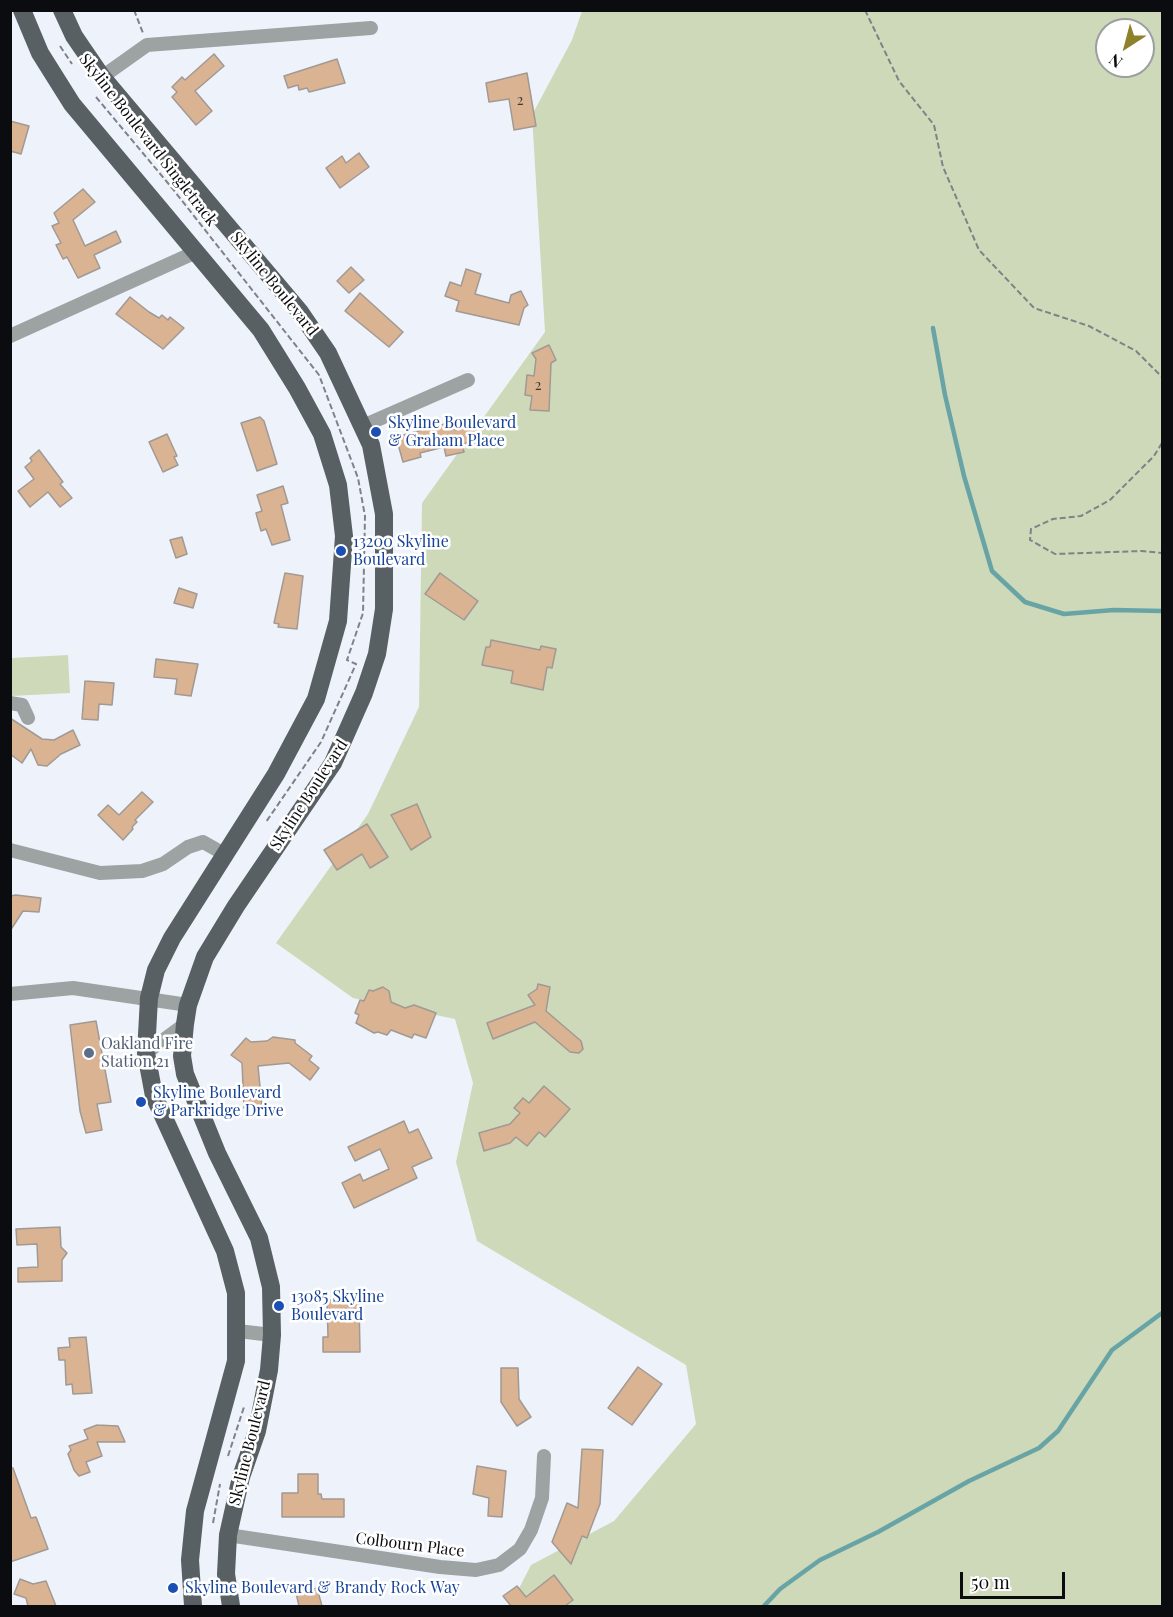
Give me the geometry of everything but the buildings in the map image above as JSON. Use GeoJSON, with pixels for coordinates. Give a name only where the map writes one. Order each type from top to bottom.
{"type":"FeatureCollection","features":[{"type":"Feature","properties":{"kind":"main road","name":"Skyline Boulevard"},"geometry":{"type":"LineString","coordinates":[[22,10],[40,53],[72,104],[261,330],[322,434],[338,484],[344,536],[338,621],[316,699],[296,740],[172,938],[156,970],[148,998],[146,1053],[154,1096],[225,1251],[236,1293],[238,1330],[236,1361],[195,1511],[190,1560],[193,1606]]}},
{"type":"Feature","properties":{"kind":"main road","name":"Skyline Boulevard"},"geometry":{"type":"LineString","coordinates":[[62,10],[98,85],[300,312],[328,353],[371,445],[384,514],[384,609],[377,654],[348,734],[333,763],[218,934],[205,957],[188,1005],[185,1024],[182,1056],[185,1074],[217,1153],[259,1238],[271,1287],[272,1335],[269,1370],[257,1431],[241,1477],[228,1535],[226,1574],[231,1606]]}},
{"type":"Feature","properties":{"kind":"street"},"geometry":{"type":"LineString","coordinates":[[98,85],[147,45],[371,28]]}},
{"type":"Feature","properties":{"kind":"street"},"geometry":{"type":"LineString","coordinates":[[10,336],[196,252]]}},
{"type":"Feature","properties":{"kind":"street"},"geometry":{"type":"LineString","coordinates":[[363,426],[468,380]]}},
{"type":"Feature","properties":{"kind":"street"},"geometry":{"type":"LineString","coordinates":[[10,703],[22,705],[28,718]]}},
{"type":"Feature","properties":{"kind":"street"},"geometry":{"type":"LineString","coordinates":[[10,850],[100,873],[142,871],[163,864],[188,847],[203,843],[226,855]]}},
{"type":"Feature","properties":{"kind":"street"},"geometry":{"type":"LineString","coordinates":[[10,994],[73,988],[188,1005]]}},
{"type":"Feature","properties":{"kind":"street"},"geometry":{"type":"LineString","coordinates":[[146,1053],[185,1024]]}},
{"type":"Feature","properties":{"kind":"street"},"geometry":{"type":"LineString","coordinates":[[238,1330],[272,1335]]}},
{"type":"Feature","properties":{"kind":"street","name":"Colbourn Place"},"geometry":{"type":"LineString","coordinates":[[228,1535],[440,1567],[476,1570],[499,1565],[520,1549],[531,1530],[542,1498],[544,1456]]}},
{"type":"Feature","properties":{"kind":"path"},"geometry":{"type":"LineString","coordinates":[[134,10],[139,24]]}},
{"type":"Feature","properties":{"kind":"path"},"geometry":{"type":"LineString","coordinates":[[865,10],[899,81],[934,125],[943,167],[979,250],[1034,308],[1089,326],[1136,351],[1162,377]]}},
{"type":"Feature","properties":{"kind":"path","name":"Skyline Boulevard Singletrack"},"geometry":{"type":"LineString","coordinates":[[63,52],[76,69]]}},
{"type":"Feature","properties":{"kind":"path","name":"Skyline Boulevard Singletrack"},"geometry":{"type":"LineString","coordinates":[[98,85],[172,188],[319,375],[358,478],[365,516],[363,613],[347,660],[356,664],[321,742],[263,825]]}},
{"type":"Feature","properties":{"kind":"path"},"geometry":{"type":"LineString","coordinates":[[1162,444],[1154,456],[1110,500],[1081,516],[1053,519],[1030,529],[1030,540],[1055,554],[1142,551],[1162,553]]}},
{"type":"Feature","properties":{"kind":"green space"},"geometry":{"type":"Polygon","coordinates":[[[582,11],[1162,11],[1162,1606],[510,1606],[531,1565],[614,1521],[696,1424],[686,1365],[477,1241],[456,1162],[473,1083],[455,1019],[353,998],[276,943],[368,814],[419,707],[422,503],[545,332],[532,115],[572,40],[582,11]]]}},
{"type":"Feature","properties":{"kind":"green space"},"geometry":{"type":"Polygon","coordinates":[[[68,655],[70,693],[11,696],[11,658],[68,655]]]}},
{"type":"Feature","properties":{"kind":"waterway"},"geometry":{"type":"LineString","coordinates":[[933,328],[945,395],[964,476],[992,571],[1025,602],[1064,614],[1114,610],[1162,611]]}},
{"type":"Feature","properties":{"kind":"waterway"},"geometry":{"type":"LineString","coordinates":[[764,1606],[780,1589],[820,1560],[878,1532],[969,1481],[1039,1448],[1058,1431],[1112,1350],[1162,1313]]}},
{"type":"Feature","properties":{"kind":"place","name":"Skyline Boulevard & Graham Place"},"geometry":{"type":"Point","coordinates":[376,432]}},
{"type":"Feature","properties":{"kind":"place","name":"13200 Skyline Boulevard"},"geometry":{"type":"Point","coordinates":[341,551]}},
{"type":"Feature","properties":{"kind":"place","name":"Oakland Fire Station 21"},"geometry":{"type":"Point","coordinates":[89,1053]}},
{"type":"Feature","properties":{"kind":"place","name":"Skyline Boulevard & Parkridge Drive"},"geometry":{"type":"Point","coordinates":[141,1102]}},
{"type":"Feature","properties":{"kind":"place","name":"13085 Skyline Boulevard"},"geometry":{"type":"Point","coordinates":[279,1306]}},
{"type":"Feature","properties":{"kind":"place","name":"Skyline Boulevard & Brandy Rock Way"},"geometry":{"type":"Point","coordinates":[173,1588]}}]}
